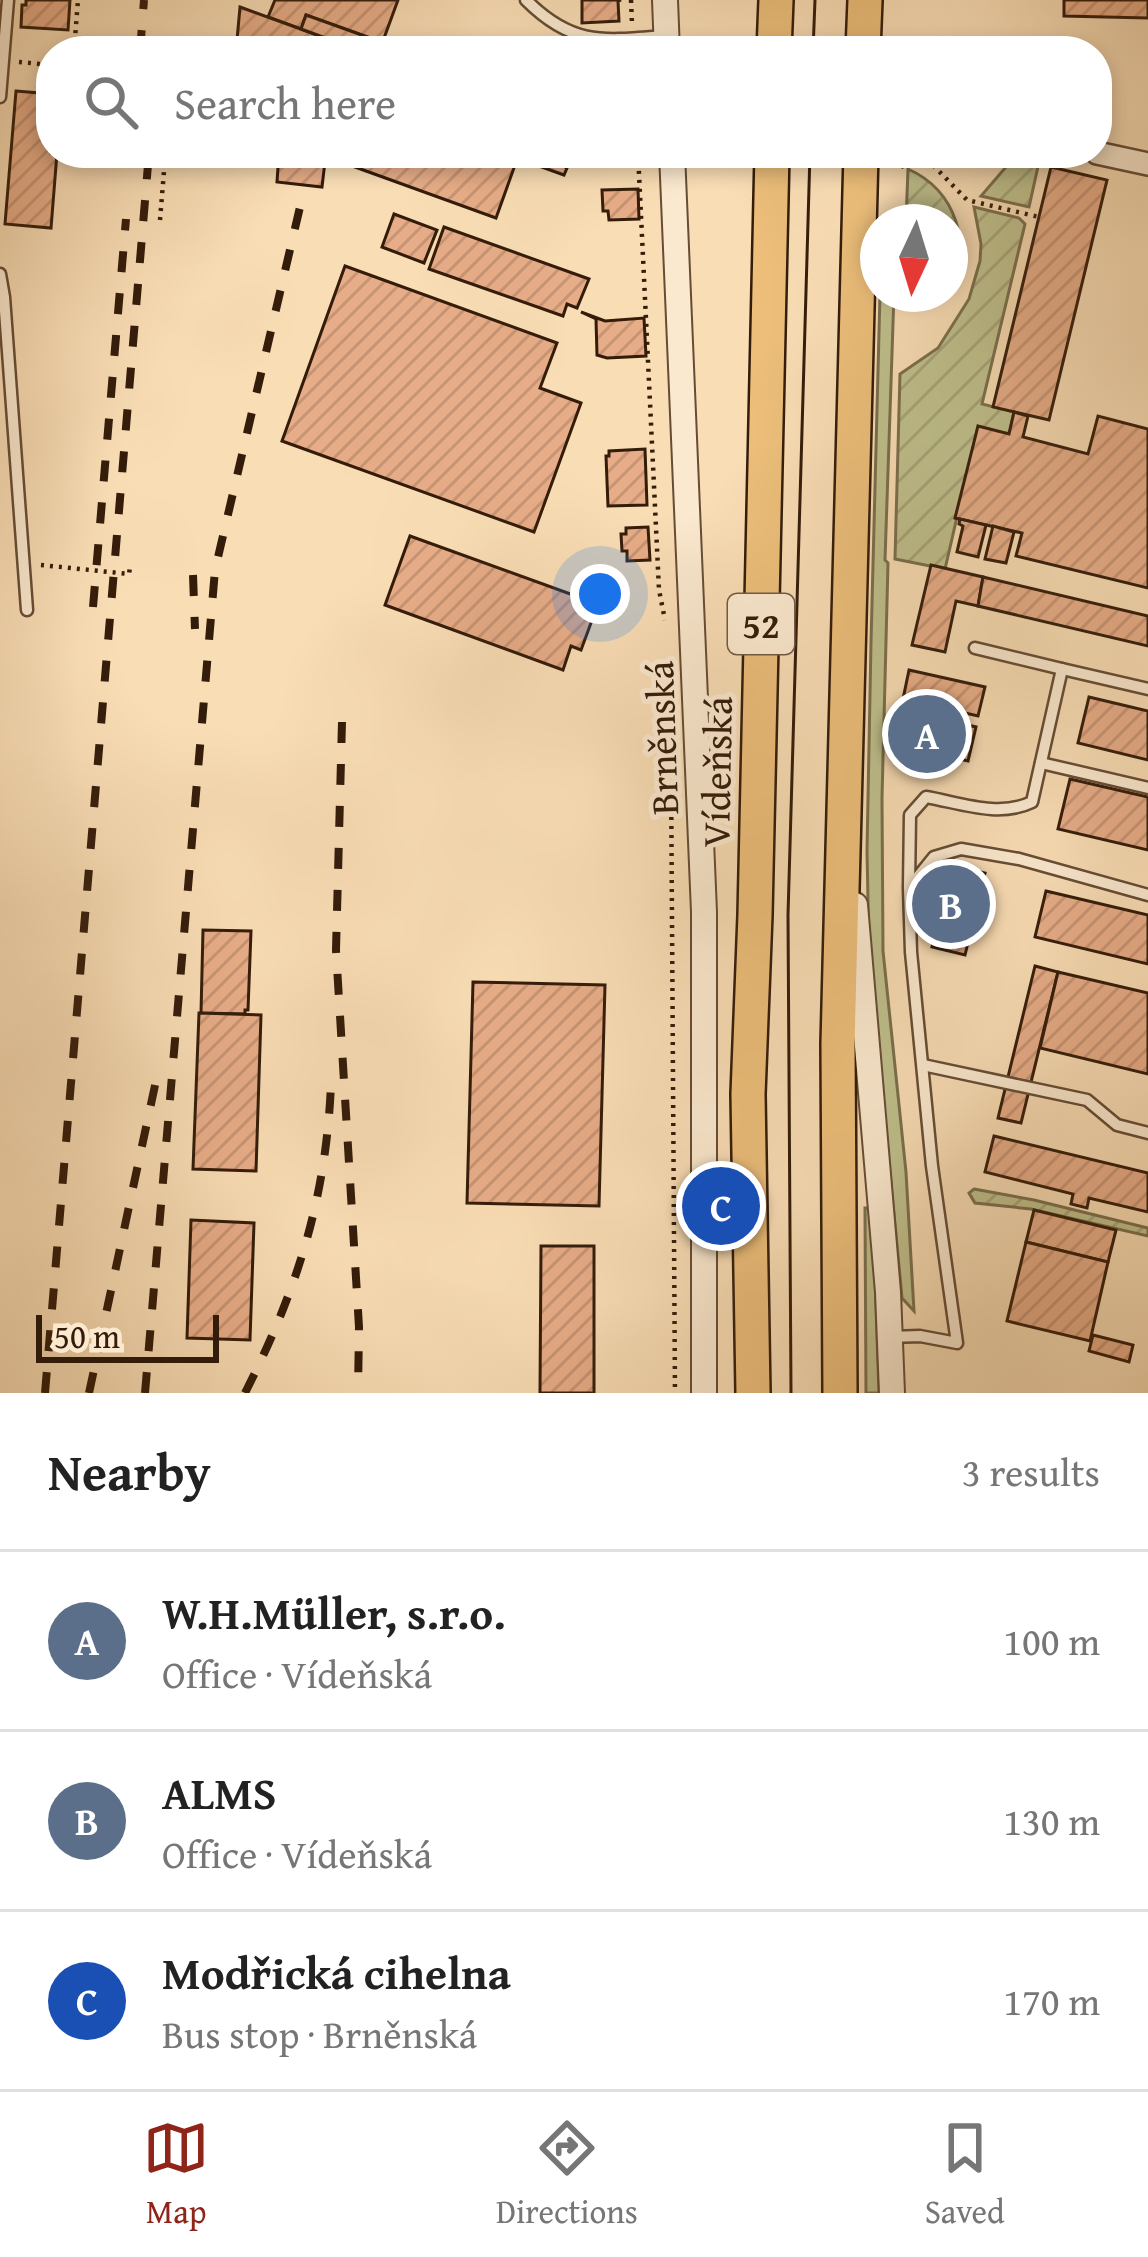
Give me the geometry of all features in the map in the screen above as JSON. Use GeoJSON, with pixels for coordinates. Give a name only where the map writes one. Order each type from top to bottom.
{"type":"FeatureCollection","features":[{"type":"Feature","properties":{"kind":"highway"},"geometry":{"type":"LineString","coordinates":[[775,36],[776,0]]}},
{"type":"Feature","properties":{"kind":"highway"},"geometry":{"type":"LineString","coordinates":[[864,36],[865,0]]}},
{"type":"Feature","properties":{"kind":"highway","name":"Vídeňská"},"geometry":{"type":"LineString","coordinates":[[753,1393],[748,1094],[772,168]]}},
{"type":"Feature","properties":{"kind":"highway","name":"52"},"geometry":{"type":"LineString","coordinates":[[840,1393],[838,1044],[861,168]]}},
{"type":"Feature","properties":{"kind":"street"},"geometry":{"type":"LineString","coordinates":[[665,0],[667,36]]}},
{"type":"Feature","properties":{"kind":"street"},"geometry":{"type":"LineString","coordinates":[[1112,156],[1148,164]]}},
{"type":"Feature","properties":{"kind":"street","name":"Brněnská"},"geometry":{"type":"LineString","coordinates":[[673,168],[704,912],[704,1393]]}},
{"type":"Feature","properties":{"kind":"street"},"geometry":{"type":"LineString","coordinates":[[847,783],[892,1393]]}},
{"type":"Feature","properties":{"kind":"lane"},"geometry":{"type":"LineString","coordinates":[[0,97],[8,0]]}},
{"type":"Feature","properties":{"kind":"lane"},"geometry":{"type":"LineString","coordinates":[[526,0],[546,20],[585,36]]}},
{"type":"Feature","properties":{"kind":"lane"},"geometry":{"type":"LineString","coordinates":[[0,274],[27,610]]}},
{"type":"Feature","properties":{"kind":"lane"},"geometry":{"type":"LineString","coordinates":[[975,648],[1148,689]]}},
{"type":"Feature","properties":{"kind":"lane"},"geometry":{"type":"LineString","coordinates":[[890,1336],[957,1343],[932,1166],[911,952],[910,815],[926,796],[998,810],[1016,810],[1032,802],[1062,669]]}},
{"type":"Feature","properties":{"kind":"lane"},"geometry":{"type":"LineString","coordinates":[[1041,763],[1148,788]]}},
{"type":"Feature","properties":{"kind":"lane"},"geometry":{"type":"LineString","coordinates":[[909,888],[934,857],[961,849],[1018,859],[1148,895]]}},
{"type":"Feature","properties":{"kind":"lane"},"geometry":{"type":"LineString","coordinates":[[923,1065],[1087,1100],[1118,1125],[1148,1133]]}},
{"type":"Feature","properties":{"kind":"path"},"geometry":{"type":"LineString","coordinates":[[75,36],[78,0]]}},
{"type":"Feature","properties":{"kind":"path"},"geometry":{"type":"LineString","coordinates":[[160,220],[164,168]]}},
{"type":"Feature","properties":{"kind":"path"},"geometry":{"type":"LineString","coordinates":[[639,168],[658,590],[666,626]]}},
{"type":"Feature","properties":{"kind":"path"},"geometry":{"type":"LineString","coordinates":[[936,168],[967,200],[1039,217]]}},
{"type":"Feature","properties":{"kind":"path"},"geometry":{"type":"LineString","coordinates":[[23,564],[88,565],[129,574],[130,567]]}},
{"type":"Feature","properties":{"kind":"path"},"geometry":{"type":"LineString","coordinates":[[671,760],[675,1393]]}},
{"type":"Feature","properties":{"kind":"green space"},"geometry":{"type":"Polygon","coordinates":[[[1005,168],[1038,168],[1029,207],[981,196],[1005,168]]]}},
{"type":"Feature","properties":{"kind":"green space"},"geometry":{"type":"Polygon","coordinates":[[[908,169],[925,179],[948,204],[907,204],[908,169]]]}},
{"type":"Feature","properties":{"kind":"green space"},"geometry":{"type":"Polygon","coordinates":[[[974,207],[1019,218],[1025,224],[982,404],[1014,412],[1009,434],[978,426],[945,569],[895,559],[900,374],[938,348],[961,312],[968,312],[981,244],[974,207]]]}},
{"type":"Feature","properties":{"kind":"green space"},"geometry":{"type":"Polygon","coordinates":[[[880,312],[893,312],[885,560],[883,951],[906,1172],[914,1311],[902,1298],[869,951],[867,851],[880,312]]]}},
{"type":"Feature","properties":{"kind":"green space"},"geometry":{"type":"Polygon","coordinates":[[[974,1189],[1148,1228],[1148,1236],[1031,1209],[975,1203],[969,1193],[974,1189]]]}},
{"type":"Feature","properties":{"kind":"green space"},"geometry":{"type":"Polygon","coordinates":[[[865,1208],[869,1208],[875,1276],[879,1393],[866,1393],[865,1208]]]}},
{"type":"Feature","properties":{"kind":"building"},"geometry":{"type":"Polygon","coordinates":[[[26,0],[70,0],[68,30],[21,27],[26,0]]]}},
{"type":"Feature","properties":{"kind":"building"},"geometry":{"type":"Polygon","coordinates":[[[275,0],[398,0],[385,36],[365,36],[306,15],[301,29],[268,17],[275,0]]]}},
{"type":"Feature","properties":{"kind":"building"},"geometry":{"type":"Polygon","coordinates":[[[582,0],[621,0],[619,21],[582,23],[582,0]]]}},
{"type":"Feature","properties":{"kind":"building"},"geometry":{"type":"Polygon","coordinates":[[[1064,0],[1148,0],[1148,18],[1064,16],[1064,0]]]}},
{"type":"Feature","properties":{"kind":"building"},"geometry":{"type":"Polygon","coordinates":[[[240,7],[320,36],[237,36],[240,7]]]}},
{"type":"Feature","properties":{"kind":"building"},"geometry":{"type":"Polygon","coordinates":[[[306,15],[365,36],[320,36],[301,29],[306,15]]]}},
{"type":"Feature","properties":{"kind":"building"},"geometry":{"type":"Polygon","coordinates":[[[16,91],[36,93],[36,168],[56,168],[51,228],[5,224],[16,91]]]}},
{"type":"Feature","properties":{"kind":"building"},"geometry":{"type":"Polygon","coordinates":[[[278,168],[324,168],[322,187],[277,182],[278,168]]]}},
{"type":"Feature","properties":{"kind":"building"},"geometry":{"type":"Polygon","coordinates":[[[358,168],[514,168],[496,218],[358,168]]]}},
{"type":"Feature","properties":{"kind":"building"},"geometry":{"type":"Polygon","coordinates":[[[1051,168],[1107,180],[1049,420],[993,407],[1051,168]]]}},
{"type":"Feature","properties":{"kind":"building"},"geometry":{"type":"Polygon","coordinates":[[[638,189],[639,219],[609,220],[608,211],[603,211],[602,190],[638,189]]]}},
{"type":"Feature","properties":{"kind":"building"},"geometry":{"type":"Polygon","coordinates":[[[394,214],[437,230],[424,263],[382,247],[394,214]]]}},
{"type":"Feature","properties":{"kind":"building"},"geometry":{"type":"Polygon","coordinates":[[[444,227],[589,279],[577,308],[567,304],[563,316],[429,269],[444,227]]]}},
{"type":"Feature","properties":{"kind":"building"},"geometry":{"type":"Polygon","coordinates":[[[345,266],[557,343],[540,388],[581,403],[534,532],[282,441],[345,266]]]}},
{"type":"Feature","properties":{"kind":"building"},"geometry":{"type":"Polygon","coordinates":[[[581,312],[605,321],[644,318],[646,356],[597,355],[596,319],[581,312]]]}},
{"type":"Feature","properties":{"kind":"building"},"geometry":{"type":"Polygon","coordinates":[[[1014,412],[1028,416],[1023,437],[1088,454],[1098,416],[1148,429],[1148,588],[1016,556],[1022,533],[955,518],[978,426],[1009,434],[1014,412]]]}},
{"type":"Feature","properties":{"kind":"building"},"geometry":{"type":"Polygon","coordinates":[[[645,449],[647,505],[608,506],[609,451],[645,449]]]}},
{"type":"Feature","properties":{"kind":"building"},"geometry":{"type":"Polygon","coordinates":[[[960,519],[986,525],[978,557],[957,552],[963,526],[960,519]]]}},
{"type":"Feature","properties":{"kind":"building"},"geometry":{"type":"Polygon","coordinates":[[[993,526],[1014,532],[1006,563],[985,559],[993,526]]]}},
{"type":"Feature","properties":{"kind":"building"},"geometry":{"type":"Polygon","coordinates":[[[648,527],[650,560],[627,561],[621,534],[626,534],[626,528],[648,527]]]}},
{"type":"Feature","properties":{"kind":"building"},"geometry":{"type":"Polygon","coordinates":[[[410,536],[598,604],[581,650],[571,646],[563,670],[385,605],[410,536]]]}},
{"type":"Feature","properties":{"kind":"building"},"geometry":{"type":"Polygon","coordinates":[[[931,565],[983,577],[978,606],[956,601],[945,652],[912,645],[931,565]]]}},
{"type":"Feature","properties":{"kind":"building"},"geometry":{"type":"Polygon","coordinates":[[[983,577],[1148,616],[1148,646],[978,606],[983,577]]]}},
{"type":"Feature","properties":{"kind":"building"},"geometry":{"type":"Polygon","coordinates":[[[909,670],[985,687],[978,716],[935,706],[933,715],[924,713],[926,704],[903,699],[909,670]]]}},
{"type":"Feature","properties":{"kind":"building"},"geometry":{"type":"Polygon","coordinates":[[[1089,697],[1148,711],[1148,760],[1078,743],[1089,697]]]}},
{"type":"Feature","properties":{"kind":"building"},"geometry":{"type":"Polygon","coordinates":[[[918,714],[976,727],[968,761],[910,748],[918,714]]]}},
{"type":"Feature","properties":{"kind":"building"},"geometry":{"type":"Polygon","coordinates":[[[1070,779],[1148,797],[1148,850],[1058,829],[1070,779]]]}},
{"type":"Feature","properties":{"kind":"building"},"geometry":{"type":"Polygon","coordinates":[[[952,865],[985,873],[965,955],[932,947],[952,865]]]}},
{"type":"Feature","properties":{"kind":"building"},"geometry":{"type":"Polygon","coordinates":[[[1046,891],[1148,915],[1148,964],[1035,937],[1046,891]]]}},
{"type":"Feature","properties":{"kind":"building"},"geometry":{"type":"Polygon","coordinates":[[[203,930],[251,931],[245,1014],[201,1013],[203,930]]]}},
{"type":"Feature","properties":{"kind":"building"},"geometry":{"type":"Polygon","coordinates":[[[1035,966],[1058,972],[1021,1123],[998,1118],[1035,966]]]}},
{"type":"Feature","properties":{"kind":"building"},"geometry":{"type":"Polygon","coordinates":[[[1058,972],[1148,993],[1148,1074],[1040,1048],[1058,972]]]}},
{"type":"Feature","properties":{"kind":"building"},"geometry":{"type":"Polygon","coordinates":[[[473,982],[605,985],[599,1206],[467,1203],[473,982]]]}},
{"type":"Feature","properties":{"kind":"building"},"geometry":{"type":"Polygon","coordinates":[[[199,1013],[261,1015],[256,1171],[193,1169],[199,1013]]]}},
{"type":"Feature","properties":{"kind":"building"},"geometry":{"type":"Polygon","coordinates":[[[994,1136],[1148,1173],[1148,1212],[1089,1198],[1087,1208],[1071,1204],[1073,1194],[985,1172],[994,1136]]]}},
{"type":"Feature","properties":{"kind":"building"},"geometry":{"type":"Polygon","coordinates":[[[1034,1210],[1116,1230],[1108,1262],[1026,1242],[1034,1210]]]}},
{"type":"Feature","properties":{"kind":"building"},"geometry":{"type":"Polygon","coordinates":[[[191,1220],[254,1223],[250,1340],[187,1338],[191,1220]]]}},
{"type":"Feature","properties":{"kind":"building"},"geometry":{"type":"Polygon","coordinates":[[[1026,1242],[1108,1262],[1090,1341],[1007,1321],[1026,1242]]]}},
{"type":"Feature","properties":{"kind":"building"},"geometry":{"type":"Polygon","coordinates":[[[541,1246],[594,1246],[594,1393],[540,1393],[541,1246]]]}},
{"type":"Feature","properties":{"kind":"building"},"geometry":{"type":"Polygon","coordinates":[[[1093,1335],[1133,1345],[1129,1362],[1089,1351],[1093,1335]]]}},
{"type":"Feature","properties":{"kind":"tram line"},"geometry":{"type":"LineString","coordinates":[[814,36],[815,0]]}},
{"type":"Feature","properties":{"kind":"tram line"},"geometry":{"type":"LineString","coordinates":[[791,1393],[788,915],[810,168]]}},
{"type":"Feature","properties":{"kind":"railway"},"geometry":{"type":"LineString","coordinates":[[141,36],[144,0]]}},
{"type":"Feature","properties":{"kind":"railway"},"geometry":{"type":"LineString","coordinates":[[45,1393],[148,168]]}},
{"type":"Feature","properties":{"kind":"railway"},"geometry":{"type":"LineString","coordinates":[[145,1393],[215,570],[300,207]]}},
{"type":"Feature","properties":{"kind":"railway"},"geometry":{"type":"LineString","coordinates":[[93,607],[126,219]]}},
{"type":"Feature","properties":{"kind":"railway"},"geometry":{"type":"LineString","coordinates":[[193,575],[195,629]]}},
{"type":"Feature","properties":{"kind":"railway"},"geometry":{"type":"LineString","coordinates":[[342,722],[336,950],[359,1327],[358,1393]]}},
{"type":"Feature","properties":{"kind":"railway"},"geometry":{"type":"LineString","coordinates":[[89,1393],[157,1076]]}},
{"type":"Feature","properties":{"kind":"railway"},"geometry":{"type":"LineString","coordinates":[[245,1393],[280,1318],[306,1243],[323,1167],[331,1084]]}},
{"type":"Feature","properties":{"kind":"place","name":"W.H.Müller, s.r.o."},"geometry":{"type":"Point","coordinates":[927,734]}},
{"type":"Feature","properties":{"kind":"place","name":"ALMS"},"geometry":{"type":"Point","coordinates":[951,904]}},
{"type":"Feature","properties":{"kind":"place","name":"Modřická cihelna"},"geometry":{"type":"Point","coordinates":[721,1206]}}]}
